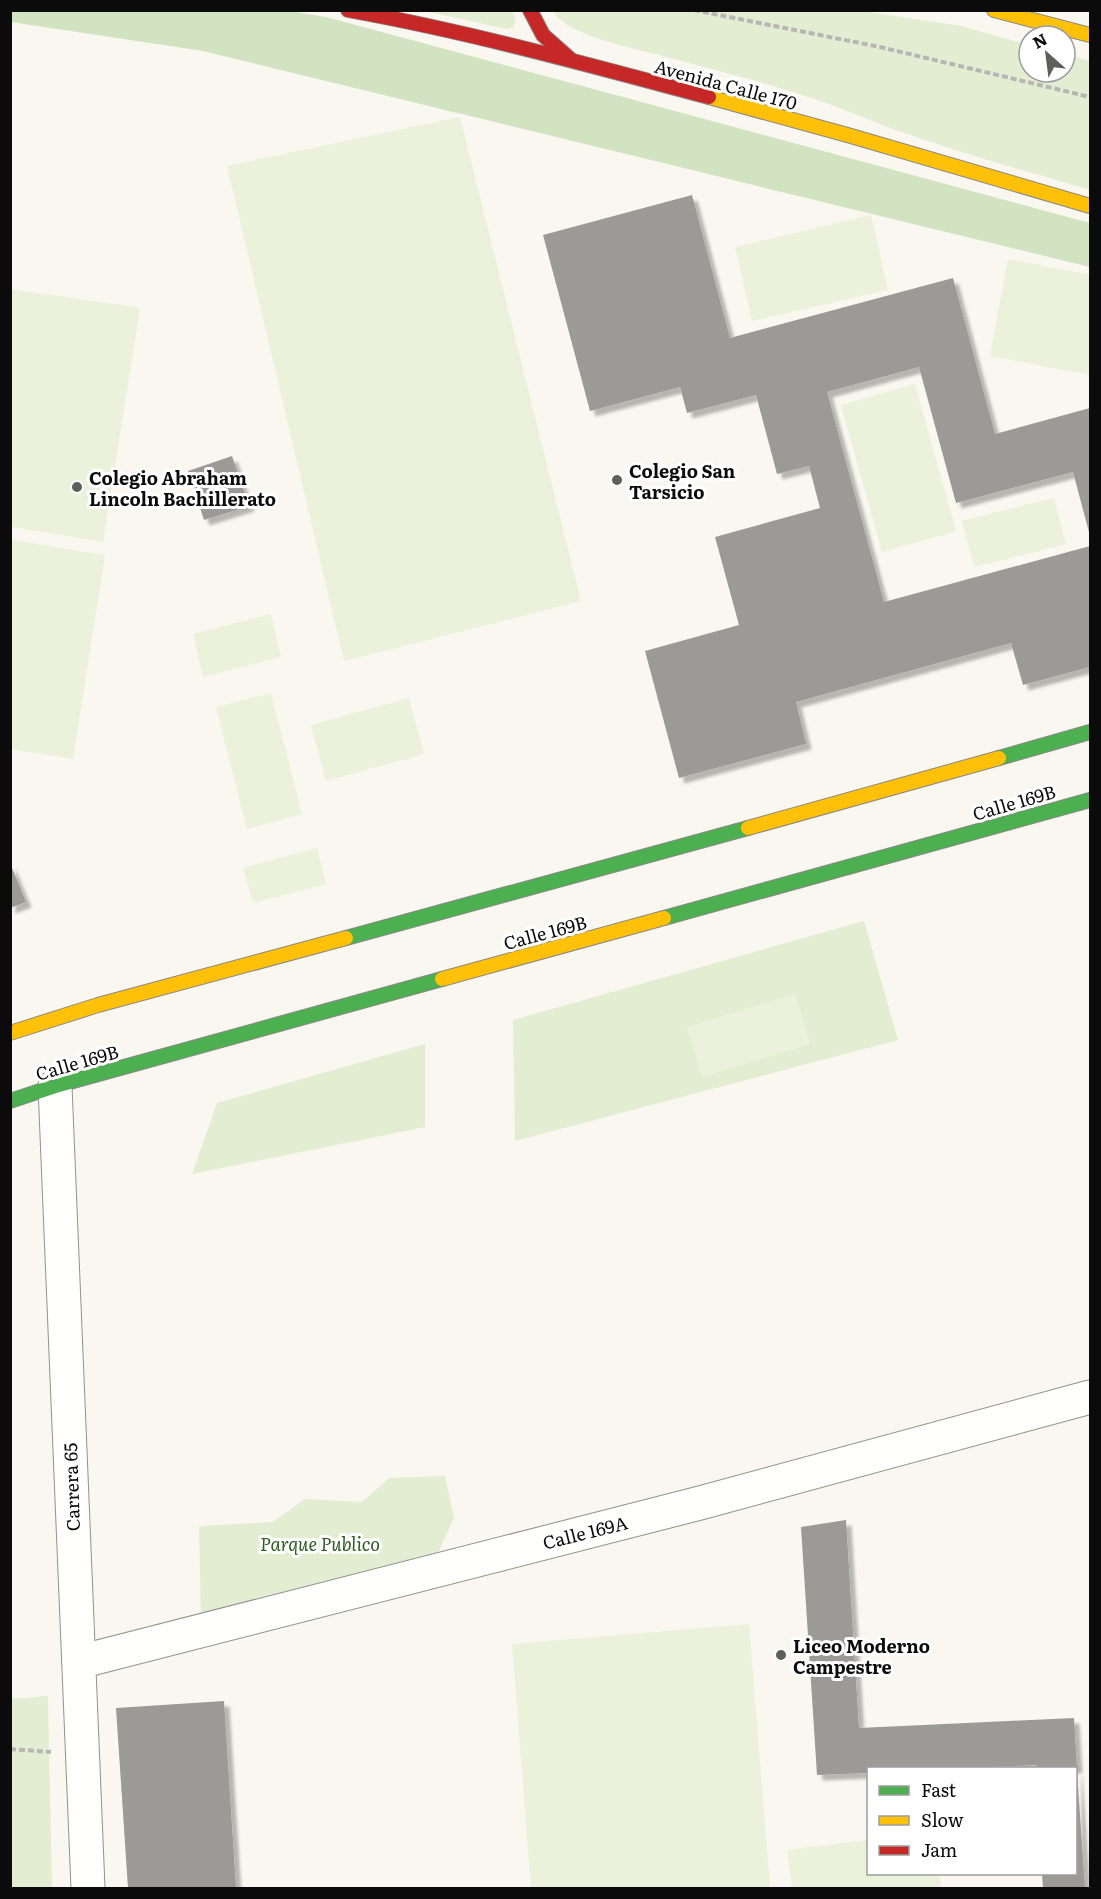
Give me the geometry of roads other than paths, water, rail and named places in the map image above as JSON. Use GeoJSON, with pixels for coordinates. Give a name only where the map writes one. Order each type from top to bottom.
{"type":"FeatureCollection","features":[{"type":"Feature","properties":{"kind":"main road","name":"Avenida Calle 170"},"geometry":{"type":"LineString","coordinates":[[348,10],[420,23],[523,47],[851,136],[1090,206]]}},
{"type":"Feature","properties":{"kind":"main road"},"geometry":{"type":"LineString","coordinates":[[530,10],[543,35],[571,60]]}},
{"type":"Feature","properties":{"kind":"main road"},"geometry":{"type":"LineString","coordinates":[[993,10],[1090,35]]}},
{"type":"Feature","properties":{"kind":"main road"},"geometry":{"type":"LineString","coordinates":[[10,1033],[98,1005],[636,860],[1090,732]]}},
{"type":"Feature","properties":{"kind":"main road","name":"Calle 169B"},"geometry":{"type":"LineString","coordinates":[[10,1101],[55,1086],[1090,800]]}},
{"type":"Feature","properties":{"kind":"street","name":"Carrera 65"},"geometry":{"type":"LineString","coordinates":[[55,1086],[88,1888]]}},
{"type":"Feature","properties":{"kind":"street","name":"Calle 169A"},"geometry":{"type":"LineString","coordinates":[[79,1662],[712,1500],[1090,1396]]}},
{"type":"Feature","properties":{"kind":"place","name":"Colegio San Tarsicio"},"geometry":{"type":"Point","coordinates":[617,480]}},
{"type":"Feature","properties":{"kind":"place","name":"Colegio Abraham Lincoln Bachillerato"},"geometry":{"type":"Point","coordinates":[77,487]}},
{"type":"Feature","properties":{"kind":"place","name":"Liceo Moderno Campestre"},"geometry":{"type":"Point","coordinates":[781,1655]}},
{"type":"Feature","properties":{"kind":"park label","name":"Parque Publico"},"geometry":{"type":"Point","coordinates":[320,1543]}}]}
